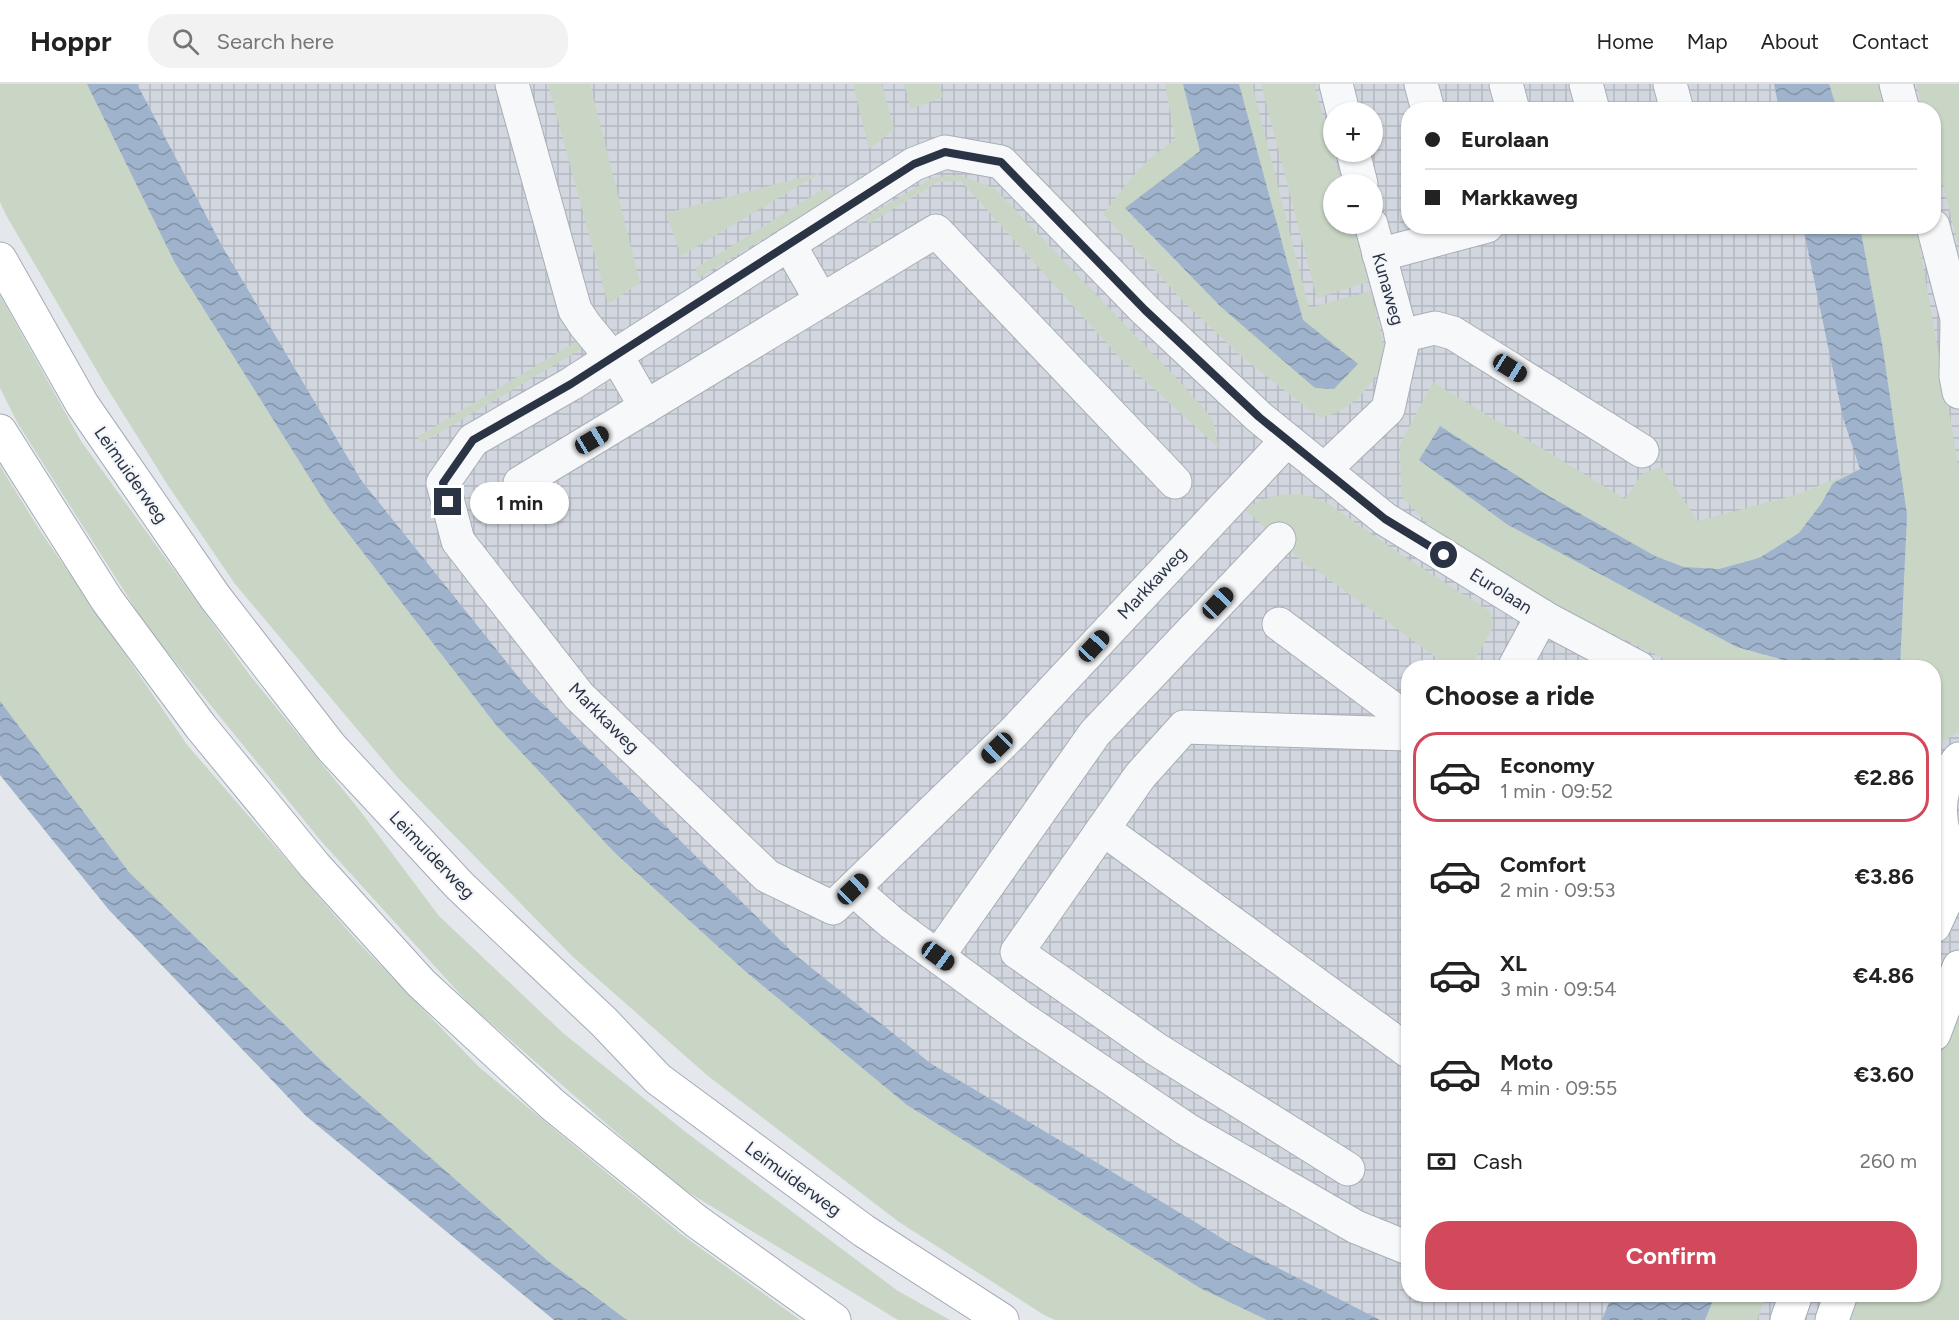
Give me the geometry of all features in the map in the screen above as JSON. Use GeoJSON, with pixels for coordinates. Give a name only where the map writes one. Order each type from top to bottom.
{"type":"FeatureCollection","features":[{"type":"Feature","properties":{"kind":"main road","name":"Leimuiderweg"},"geometry":{"type":"LineString","coordinates":[[0,259],[81,404],[215,597],[331,747],[460,886],[603,1022],[658,1079],[864,1231],[1002,1320]]}},
{"type":"Feature","properties":{"kind":"main road"},"geometry":{"type":"LineString","coordinates":[[0,431],[106,600],[201,727],[315,866],[421,983],[553,1105],[696,1221],[834,1320]]}},
{"type":"Feature","properties":{"kind":"main road"},"geometry":{"type":"LineString","coordinates":[[1941,793],[1949,762]]}},
{"type":"Feature","properties":{"kind":"main road"},"geometry":{"type":"LineString","coordinates":[[1941,828],[1948,850],[1959,870],[1941,910]]}},
{"type":"Feature","properties":{"kind":"main road"},"geometry":{"type":"LineString","coordinates":[[1941,1015],[1959,967]]}},
{"type":"Feature","properties":{"kind":"main road"},"geometry":{"type":"LineString","coordinates":[[1787,1320],[1793,1302]]}},
{"type":"Feature","properties":{"kind":"main road"},"geometry":{"type":"LineString","coordinates":[[1832,1320],[1838,1302]]}},
{"type":"Feature","properties":{"kind":"street"},"geometry":{"type":"LineString","coordinates":[[512,84],[575,310],[585,325],[614,356],[646,407]]}},
{"type":"Feature","properties":{"kind":"street"},"geometry":{"type":"LineString","coordinates":[[1336,84],[1340,102]]}},
{"type":"Feature","properties":{"kind":"street"},"geometry":{"type":"LineString","coordinates":[[1421,84],[1426,102]]}},
{"type":"Feature","properties":{"kind":"street"},"geometry":{"type":"LineString","coordinates":[[1506,84],[1511,102]]}},
{"type":"Feature","properties":{"kind":"street"},"geometry":{"type":"LineString","coordinates":[[1586,84],[1591,102]]}},
{"type":"Feature","properties":{"kind":"street"},"geometry":{"type":"LineString","coordinates":[[1670,84],[1675,102]]}},
{"type":"Feature","properties":{"kind":"street"},"geometry":{"type":"LineString","coordinates":[[1896,84],[1901,102]]}},
{"type":"Feature","properties":{"kind":"street","name":"Markkaweg"},"geometry":{"type":"LineString","coordinates":[[1001,162],[945,152],[906,169],[571,384],[473,440],[443,483],[458,541],[579,696],[767,876],[833,908],[1013,733],[1287,440]]}},
{"type":"Feature","properties":{"kind":"street","name":"Eurolaan"},"geometry":{"type":"LineString","coordinates":[[1001,162],[1145,310],[1259,417],[1385,519],[1542,616],[1624,660]]}},
{"type":"Feature","properties":{"kind":"street"},"geometry":{"type":"LineString","coordinates":[[520,483],[936,231],[1175,482]]}},
{"type":"Feature","properties":{"kind":"street","name":"Kunaweg"},"geometry":{"type":"LineString","coordinates":[[1324,470],[1388,409],[1403,341],[1374,234]]}},
{"type":"Feature","properties":{"kind":"street"},"geometry":{"type":"LineString","coordinates":[[1379,255],[1451,234]]}},
{"type":"Feature","properties":{"kind":"street"},"geometry":{"type":"LineString","coordinates":[[1935,234],[1958,324],[1956,376],[1959,392]]}},
{"type":"Feature","properties":{"kind":"street"},"geometry":{"type":"LineString","coordinates":[[789,244],[821,300]]}},
{"type":"Feature","properties":{"kind":"street"},"geometry":{"type":"LineString","coordinates":[[1401,336],[1435,328],[1453,333],[1642,451]]}},
{"type":"Feature","properties":{"kind":"street"},"geometry":{"type":"LineString","coordinates":[[938,956],[1095,733],[1279,539]]}},
{"type":"Feature","properties":{"kind":"street"},"geometry":{"type":"LineString","coordinates":[[1518,660],[1542,616]]}},
{"type":"Feature","properties":{"kind":"street"},"geometry":{"type":"LineString","coordinates":[[1280,624],[1401,715]]}},
{"type":"Feature","properties":{"kind":"street"},"geometry":{"type":"LineString","coordinates":[[1348,1169],[1156,1049],[1017,952],[1140,776],[1184,727],[1401,734]]}},
{"type":"Feature","properties":{"kind":"street"},"geometry":{"type":"LineString","coordinates":[[1103,829],[1401,1046]]}},
{"type":"Feature","properties":{"kind":"street"},"geometry":{"type":"LineString","coordinates":[[853,889],[892,923],[1023,1019],[1186,1129],[1356,1227],[1401,1245]]}},
{"type":"Feature","properties":{"kind":"shaded area"},"geometry":{"type":"Polygon","coordinates":[[[4,84],[1959,84],[1959,1320],[1217,1320],[954,1188],[591,881],[4,84]]]}},
{"type":"Feature","properties":{"kind":"green space"},"geometry":{"type":"Polygon","coordinates":[[[0,84],[87,84],[175,263],[328,507],[496,725],[614,852],[745,971],[907,1105],[1200,1288],[1267,1320],[1055,1320],[1044,1315],[899,1222],[708,1076],[573,957],[399,779],[235,584],[169,487],[104,383],[0,202],[0,84]]]}},
{"type":"Feature","properties":{"kind":"green space"},"geometry":{"type":"Polygon","coordinates":[[[548,84],[590,84],[640,283],[608,304],[548,84]]]}},
{"type":"Feature","properties":{"kind":"green space"},"geometry":{"type":"Polygon","coordinates":[[[853,84],[882,84],[894,129],[869,149],[853,84]]]}},
{"type":"Feature","properties":{"kind":"green space"},"geometry":{"type":"Polygon","coordinates":[[[904,84],[939,84],[943,97],[911,109],[904,84]]]}},
{"type":"Feature","properties":{"kind":"green space"},"geometry":{"type":"Polygon","coordinates":[[[1165,84],[1183,84],[1200,151],[1125,209],[1221,307],[1315,387],[1358,364],[1303,320],[1239,84],[1252,84],[1309,308],[1371,291],[1387,360],[1359,396],[1343,409],[1320,418],[1242,357],[1184,302],[1103,214],[1148,160],[1175,139],[1165,84]]]}},
{"type":"Feature","properties":{"kind":"green space"},"geometry":{"type":"Polygon","coordinates":[[[1261,84],[1314,84],[1323,116],[1323,162],[1336,162],[1339,174],[1323,174],[1323,234],[1356,234],[1368,282],[1317,298],[1261,84]]]}},
{"type":"Feature","properties":{"kind":"green space"},"geometry":{"type":"Polygon","coordinates":[[[1829,84],[1878,84],[1882,102],[1835,102],[1829,84]]]}},
{"type":"Feature","properties":{"kind":"green space"},"geometry":{"type":"Polygon","coordinates":[[[1916,84],[1959,84],[1959,247],[1941,177],[1941,102],[1921,102],[1916,84]]]}},
{"type":"Feature","properties":{"kind":"green space"},"geometry":{"type":"Polygon","coordinates":[[[822,172],[681,256],[666,213],[822,172]]]}},
{"type":"Feature","properties":{"kind":"green space"},"geometry":{"type":"Polygon","coordinates":[[[959,175],[994,188],[1179,381],[1212,418],[1219,448],[1118,356],[961,181],[938,182],[868,224],[865,218],[932,178],[959,175]]]}},
{"type":"Feature","properties":{"kind":"green space"},"geometry":{"type":"Polygon","coordinates":[[[825,188],[834,196],[698,278],[696,268],[825,188]]]}},
{"type":"Feature","properties":{"kind":"green space"},"geometry":{"type":"Polygon","coordinates":[[[1861,234],[1917,234],[1959,471],[1959,731],[1946,740],[1941,740],[1941,660],[1900,660],[1907,515],[1883,349],[1861,234]]]}},
{"type":"Feature","properties":{"kind":"green space"},"geometry":{"type":"Polygon","coordinates":[[[0,295],[81,441],[249,674],[361,812],[439,916],[563,1033],[683,1130],[898,1291],[950,1320],[898,1320],[678,1186],[470,1005],[321,841],[147,627],[18,424],[0,388],[0,295]]]}},
{"type":"Feature","properties":{"kind":"green space"},"geometry":{"type":"Polygon","coordinates":[[[577,341],[581,349],[422,443],[417,437],[577,341]]]}},
{"type":"Feature","properties":{"kind":"green space"},"geometry":{"type":"Polygon","coordinates":[[[1433,382],[1625,499],[1643,473],[1661,467],[1698,521],[1795,495],[1860,469],[1833,483],[1821,504],[1799,533],[1759,558],[1719,569],[1684,567],[1655,556],[1547,495],[1440,426],[1419,460],[1508,525],[1737,647],[1784,660],[1667,660],[1554,605],[1433,529],[1401,496],[1400,444],[1433,382]]]}},
{"type":"Feature","properties":{"kind":"green space"},"geometry":{"type":"Polygon","coordinates":[[[0,466],[41,532],[188,746],[357,941],[479,1067],[681,1234],[800,1320],[627,1320],[547,1260],[330,1069],[129,872],[0,701],[0,466]]]}},
{"type":"Feature","properties":{"kind":"green space"},"geometry":{"type":"Polygon","coordinates":[[[1301,494],[1326,502],[1397,552],[1491,612],[1493,627],[1475,660],[1440,660],[1312,567],[1308,567],[1291,551],[1292,548],[1245,510],[1258,502],[1301,494]]]}},
{"type":"Feature","properties":{"kind":"green space"},"geometry":{"type":"Polygon","coordinates":[[[1959,1003],[1959,1320],[1842,1320],[1848,1302],[1941,1302],[1941,1053],[1959,1003]]]}},
{"type":"Feature","properties":{"kind":"green space"},"geometry":{"type":"Polygon","coordinates":[[[1712,1302],[1763,1302],[1757,1320],[1705,1320],[1712,1302]]]}},
{"type":"Feature","properties":{"kind":"water"},"geometry":{"type":"Polygon","coordinates":[[[87,84],[137,84],[222,246],[361,480],[528,689],[793,953],[930,1063],[1233,1245],[1380,1320],[1267,1320],[1200,1288],[907,1105],[745,971],[614,852],[496,725],[328,507],[175,263],[87,84]]]}},
{"type":"Feature","properties":{"kind":"water"},"geometry":{"type":"Polygon","coordinates":[[[1183,84],[1239,84],[1303,320],[1358,364],[1334,389],[1315,388],[1221,307],[1125,208],[1200,151],[1183,84]]]}},
{"type":"Feature","properties":{"kind":"water"},"geometry":{"type":"Polygon","coordinates":[[[1774,84],[1829,84],[1835,102],[1778,102],[1774,84]]]}},
{"type":"Feature","properties":{"kind":"water"},"geometry":{"type":"Polygon","coordinates":[[[1804,234],[1861,234],[1883,349],[1907,515],[1900,660],[1784,660],[1737,647],[1508,525],[1419,460],[1440,426],[1547,495],[1655,556],[1684,567],[1719,569],[1759,558],[1799,533],[1821,504],[1833,483],[1860,469],[1843,418],[1804,234]]]}},
{"type":"Feature","properties":{"kind":"water"},"geometry":{"type":"Polygon","coordinates":[[[0,701],[129,872],[330,1069],[547,1260],[627,1320],[554,1320],[306,1116],[109,910],[0,775],[0,701]]]}},
{"type":"Feature","properties":{"kind":"water"},"geometry":{"type":"Polygon","coordinates":[[[1609,1302],[1712,1302],[1705,1320],[1602,1320],[1609,1302]]]}},
{"type":"Feature","properties":{"kind":"route"},"geometry":{"type":"LineString","coordinates":[[448,502],[443,483],[473,440],[571,384],[914,164],[945,152],[1001,162],[1145,310],[1259,417],[1385,519],[1444,555]]}}]}
